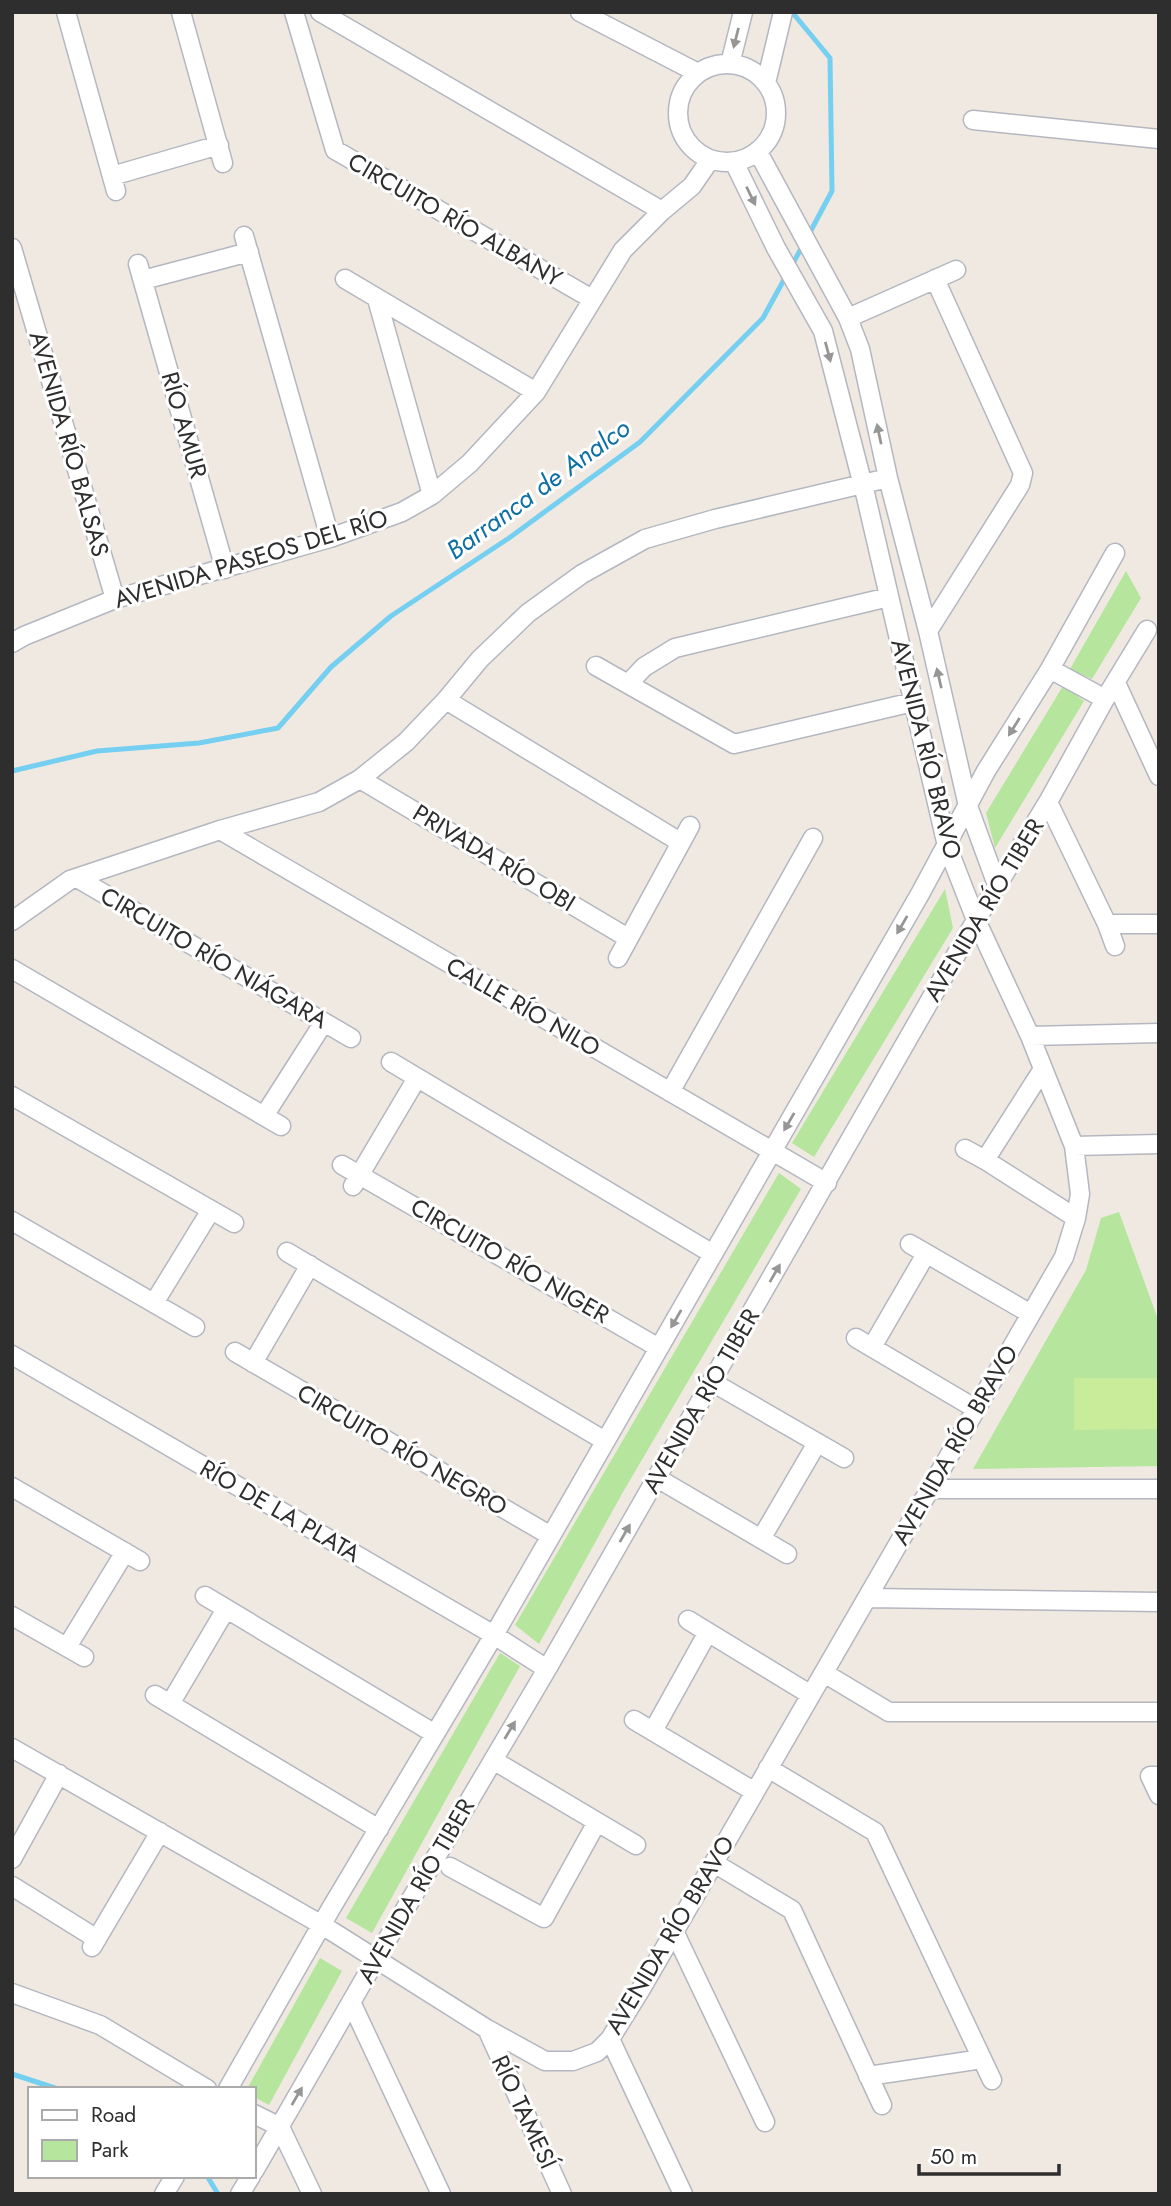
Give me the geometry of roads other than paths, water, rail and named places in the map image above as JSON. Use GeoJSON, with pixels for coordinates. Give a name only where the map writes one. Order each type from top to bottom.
{"type":"FeatureCollection","features":[{"type":"Feature","properties":{"kind":"street"},"geometry":{"type":"LineString","coordinates":[[65,12],[114,183],[219,145]]}},
{"type":"Feature","properties":{"kind":"street"},"geometry":{"type":"LineString","coordinates":[[181,12],[223,163]]}},
{"type":"Feature","properties":{"kind":"street","name":"CIRCUITO RÍO ALBANY"},"geometry":{"type":"LineString","coordinates":[[294,12],[335,150],[592,299]]}},
{"type":"Feature","properties":{"kind":"street"},"geometry":{"type":"LineString","coordinates":[[320,12],[663,211]]}},
{"type":"Feature","properties":{"kind":"street"},"geometry":{"type":"LineString","coordinates":[[580,12],[698,73]]}},
{"type":"Feature","properties":{"kind":"street"},"geometry":{"type":"LineString","coordinates":[[730,64],[743,12]]}},
{"type":"Feature","properties":{"kind":"street"},"geometry":{"type":"LineString","coordinates":[[766,83],[783,12]]}},
{"type":"Feature","properties":{"kind":"street"},"geometry":{"type":"LineString","coordinates":[[730,64],[756,73],[766,83],[775,100],[776,119],[770,137],[758,152],[747,159],[734,162],[710,160],[692,148],[681,130],[678,109],[684,89],[698,73],[708,68],[730,64]]}},
{"type":"Feature","properties":{"kind":"street"},"geometry":{"type":"LineString","coordinates":[[973,120],[1159,139]]}},
{"type":"Feature","properties":{"kind":"street","name":"AVENIDA RÍO BRAVO"},"geometry":{"type":"LineString","coordinates":[[758,152],[848,318],[860,349],[888,478],[928,631],[968,806],[997,885]]}},
{"type":"Feature","properties":{"kind":"street","name":"AVENIDA PASEOS DEL RÍO"},"geometry":{"type":"LineString","coordinates":[[12,643],[115,599],[331,538],[402,512],[432,495],[470,463],[536,392],[623,250],[692,186],[710,160]]}},
{"type":"Feature","properties":{"kind":"street","name":"AVENIDA RÍO BRAVO"},"geometry":{"type":"LineString","coordinates":[[12,1748],[322,1925],[487,2029],[545,2062],[573,2062],[597,2052],[610,2039],[714,1863],[1064,1257],[1080,1194],[1074,1146],[1030,1036],[976,920],[947,846],[863,484],[823,331],[734,162]]}},
{"type":"Feature","properties":{"kind":"street","name":"RÍO AMUR"},"geometry":{"type":"LineString","coordinates":[[225,569],[141,272],[246,244],[331,538]]}},
{"type":"Feature","properties":{"kind":"street","name":"AVENIDA RÍO BALSAS"},"geometry":{"type":"LineString","coordinates":[[12,248],[115,599]]}},
{"type":"Feature","properties":{"kind":"street"},"geometry":{"type":"LineString","coordinates":[[848,318],[956,270]]}},
{"type":"Feature","properties":{"kind":"street"},"geometry":{"type":"LineString","coordinates":[[345,278],[536,392]]}},
{"type":"Feature","properties":{"kind":"street"},"geometry":{"type":"LineString","coordinates":[[928,631],[1020,485],[1023,473],[935,279]]}},
{"type":"Feature","properties":{"kind":"street"},"geometry":{"type":"LineString","coordinates":[[377,299],[432,495]]}},
{"type":"Feature","properties":{"kind":"street"},"geometry":{"type":"LineString","coordinates":[[12,921],[70,880],[220,830],[319,802],[360,779],[406,742],[480,659],[528,613],[582,574],[645,539],[715,519],[888,478]]}},
{"type":"Feature","properties":{"kind":"street"},"geometry":{"type":"LineString","coordinates":[[229,2087],[494,1635],[947,846],[986,771],[1050,669],[1115,553]]}},
{"type":"Feature","properties":{"kind":"street"},"geometry":{"type":"LineString","coordinates":[[628,684],[644,667],[675,648],[889,597]]}},
{"type":"Feature","properties":{"kind":"street","name":"AVENIDA RÍO TIBER"},"geometry":{"type":"LineString","coordinates":[[258,2163],[547,1670],[976,920],[1147,630]]}},
{"type":"Feature","properties":{"kind":"street"},"geometry":{"type":"LineString","coordinates":[[596,666],[734,744],[914,702]]}},
{"type":"Feature","properties":{"kind":"street"},"geometry":{"type":"LineString","coordinates":[[1050,669],[1105,699]]}},
{"type":"Feature","properties":{"kind":"street"},"geometry":{"type":"LineString","coordinates":[[1116,683],[1159,776]]}},
{"type":"Feature","properties":{"kind":"street"},"geometry":{"type":"LineString","coordinates":[[446,700],[680,842]]}},
{"type":"Feature","properties":{"kind":"street","name":"PRIVADA RÍO OBI"},"geometry":{"type":"LineString","coordinates":[[360,779],[628,938]]}},
{"type":"Feature","properties":{"kind":"street"},"geometry":{"type":"LineString","coordinates":[[1048,802],[1115,946]]}},
{"type":"Feature","properties":{"kind":"street"},"geometry":{"type":"LineString","coordinates":[[618,958],[690,826]]}},
{"type":"Feature","properties":{"kind":"street","name":"CALLE RÍO NILO"},"geometry":{"type":"LineString","coordinates":[[220,830],[827,1183]]}},
{"type":"Feature","properties":{"kind":"street"},"geometry":{"type":"LineString","coordinates":[[670,1092],[813,838]]}},
{"type":"Feature","properties":{"kind":"street","name":"CIRCUITO RÍO NIÁGARA"},"geometry":{"type":"LineString","coordinates":[[77,878],[351,1038]]}},
{"type":"Feature","properties":{"kind":"street"},"geometry":{"type":"LineString","coordinates":[[1107,924],[1159,924]]}},
{"type":"Feature","properties":{"kind":"street"},"geometry":{"type":"LineString","coordinates":[[12,969],[281,1126]]}},
{"type":"Feature","properties":{"kind":"street"},"geometry":{"type":"LineString","coordinates":[[264,1116],[324,1022]]}},
{"type":"Feature","properties":{"kind":"street"},"geometry":{"type":"LineString","coordinates":[[1030,1036],[1159,1033]]}},
{"type":"Feature","properties":{"kind":"street"},"geometry":{"type":"LineString","coordinates":[[391,1062],[713,1254]]}},
{"type":"Feature","properties":{"kind":"street"},"geometry":{"type":"LineString","coordinates":[[985,1160],[1043,1069]]}},
{"type":"Feature","properties":{"kind":"street"},"geometry":{"type":"LineString","coordinates":[[357,1180],[417,1078]]}},
{"type":"Feature","properties":{"kind":"street"},"geometry":{"type":"LineString","coordinates":[[12,1096],[234,1223]]}},
{"type":"Feature","properties":{"kind":"street"},"geometry":{"type":"LineString","coordinates":[[1074,1146],[1159,1144]]}},
{"type":"Feature","properties":{"kind":"street"},"geometry":{"type":"LineString","coordinates":[[965,1149],[1076,1218]]}},
{"type":"Feature","properties":{"kind":"street","name":"CIRCUITO RÍO NIGER"},"geometry":{"type":"LineString","coordinates":[[342,1165],[357,1180],[659,1348]]}},
{"type":"Feature","properties":{"kind":"street"},"geometry":{"type":"LineString","coordinates":[[154,1303],[211,1210]]}},
{"type":"Feature","properties":{"kind":"street"},"geometry":{"type":"LineString","coordinates":[[12,1221],[195,1327]]}},
{"type":"Feature","properties":{"kind":"street"},"geometry":{"type":"LineString","coordinates":[[910,1244],[1031,1314]]}},
{"type":"Feature","properties":{"kind":"street"},"geometry":{"type":"LineString","coordinates":[[287,1252],[605,1441]]}},
{"type":"Feature","properties":{"kind":"street"},"geometry":{"type":"LineString","coordinates":[[926,1254],[864,1343],[976,1409]]}},
{"type":"Feature","properties":{"kind":"street"},"geometry":{"type":"LineString","coordinates":[[253,1363],[310,1265]]}},
{"type":"Feature","properties":{"kind":"street","name":"CIRCUITO RÍO NEGRO"},"geometry":{"type":"LineString","coordinates":[[235,1352],[551,1536]]}},
{"type":"Feature","properties":{"kind":"street","name":"RÍO DE LA PLATA"},"geometry":{"type":"LineString","coordinates":[[12,1355],[494,1635],[547,1670]]}},
{"type":"Feature","properties":{"kind":"street"},"geometry":{"type":"LineString","coordinates":[[712,1381],[844,1458]]}},
{"type":"Feature","properties":{"kind":"street"},"geometry":{"type":"LineString","coordinates":[[761,1539],[817,1443]]}},
{"type":"Feature","properties":{"kind":"street"},"geometry":{"type":"LineString","coordinates":[[657,1478],[787,1554]]}},
{"type":"Feature","properties":{"kind":"street"},"geometry":{"type":"LineString","coordinates":[[12,1487],[132,1556],[67,1647]]}},
{"type":"Feature","properties":{"kind":"street"},"geometry":{"type":"LineString","coordinates":[[930,1489],[1159,1489]]}},
{"type":"Feature","properties":{"kind":"street"},"geometry":{"type":"LineString","coordinates":[[205,1596],[435,1734]]}},
{"type":"Feature","properties":{"kind":"street"},"geometry":{"type":"LineString","coordinates":[[867,1598],[1159,1602]]}},
{"type":"Feature","properties":{"kind":"street"},"geometry":{"type":"LineString","coordinates":[[226,1609],[163,1699],[379,1829]]}},
{"type":"Feature","properties":{"kind":"street"},"geometry":{"type":"LineString","coordinates":[[12,1616],[83,1657]]}},
{"type":"Feature","properties":{"kind":"street"},"geometry":{"type":"LineString","coordinates":[[688,1620],[811,1695]]}},
{"type":"Feature","properties":{"kind":"street"},"geometry":{"type":"LineString","coordinates":[[653,1731],[708,1632]]}},
{"type":"Feature","properties":{"kind":"street"},"geometry":{"type":"LineString","coordinates":[[824,1673],[889,1712],[1159,1712]]}},
{"type":"Feature","properties":{"kind":"street"},"geometry":{"type":"LineString","coordinates":[[634,1720],[755,1791]]}},
{"type":"Feature","properties":{"kind":"street"},"geometry":{"type":"LineString","coordinates":[[493,1760],[636,1845]]}},
{"type":"Feature","properties":{"kind":"street"},"geometry":{"type":"LineString","coordinates":[[768,1768],[875,1832],[992,2080]]}},
{"type":"Feature","properties":{"kind":"street"},"geometry":{"type":"LineString","coordinates":[[12,1859],[59,1774]]}},
{"type":"Feature","properties":{"kind":"street"},"geometry":{"type":"LineString","coordinates":[[1154,1776],[1159,1795]]}},
{"type":"Feature","properties":{"kind":"street"},"geometry":{"type":"LineString","coordinates":[[450,1867],[544,1918],[597,1822]]}},
{"type":"Feature","properties":{"kind":"street"},"geometry":{"type":"LineString","coordinates":[[12,1886],[95,1943],[160,1832]]}},
{"type":"Feature","properties":{"kind":"street"},"geometry":{"type":"LineString","coordinates":[[714,1863],[792,1910],[882,2105]]}},
{"type":"Feature","properties":{"kind":"street"},"geometry":{"type":"LineString","coordinates":[[674,1931],[765,2122]]}},
{"type":"Feature","properties":{"kind":"street"},"geometry":{"type":"LineString","coordinates":[[12,1993],[100,2025],[204,2087]]}},
{"type":"Feature","properties":{"kind":"street"},"geometry":{"type":"LineString","coordinates":[[351,2002],[441,2194]]}},
{"type":"Feature","properties":{"kind":"street","name":"RÍO TAMESÍ"},"geometry":{"type":"LineString","coordinates":[[487,2029],[562,2194]]}},
{"type":"Feature","properties":{"kind":"street"},"geometry":{"type":"LineString","coordinates":[[610,2039],[683,2194]]}},
{"type":"Feature","properties":{"kind":"street"},"geometry":{"type":"LineString","coordinates":[[868,2076],[982,2059]]}},
{"type":"Feature","properties":{"kind":"street"},"geometry":{"type":"LineString","coordinates":[[256,2115],[280,2127],[312,2194]]}},
{"type":"Feature","properties":{"kind":"street"},"geometry":{"type":"LineString","coordinates":[[164,2194],[174,2178]]}},
{"type":"Feature","properties":{"kind":"street"},"geometry":{"type":"LineString","coordinates":[[240,2194],[250,2178]]}},
{"type":"Feature","properties":{"kind":"waterway","name":"Barranca de Analco"},"geometry":{"type":"LineString","coordinates":[[792,12],[830,58],[832,191],[808,236]]}},
{"type":"Feature","properties":{"kind":"waterway","name":"Barranca de Analco"},"geometry":{"type":"LineString","coordinates":[[791,267],[803,245]]}},
{"type":"Feature","properties":{"kind":"waterway","name":"Barranca de Analco"},"geometry":{"type":"LineString","coordinates":[[12,771],[97,751],[199,743],[278,728],[331,667],[391,616],[509,538],[640,442],[763,318],[786,276]]}},
{"type":"Feature","properties":{"kind":"waterway","name":"Barranca de Analco"},"geometry":{"type":"LineString","coordinates":[[12,2074],[52,2087]]}},
{"type":"Feature","properties":{"kind":"waterway","name":"Barranca de Analco"},"geometry":{"type":"LineString","coordinates":[[208,2178],[218,2194]]}}]}
